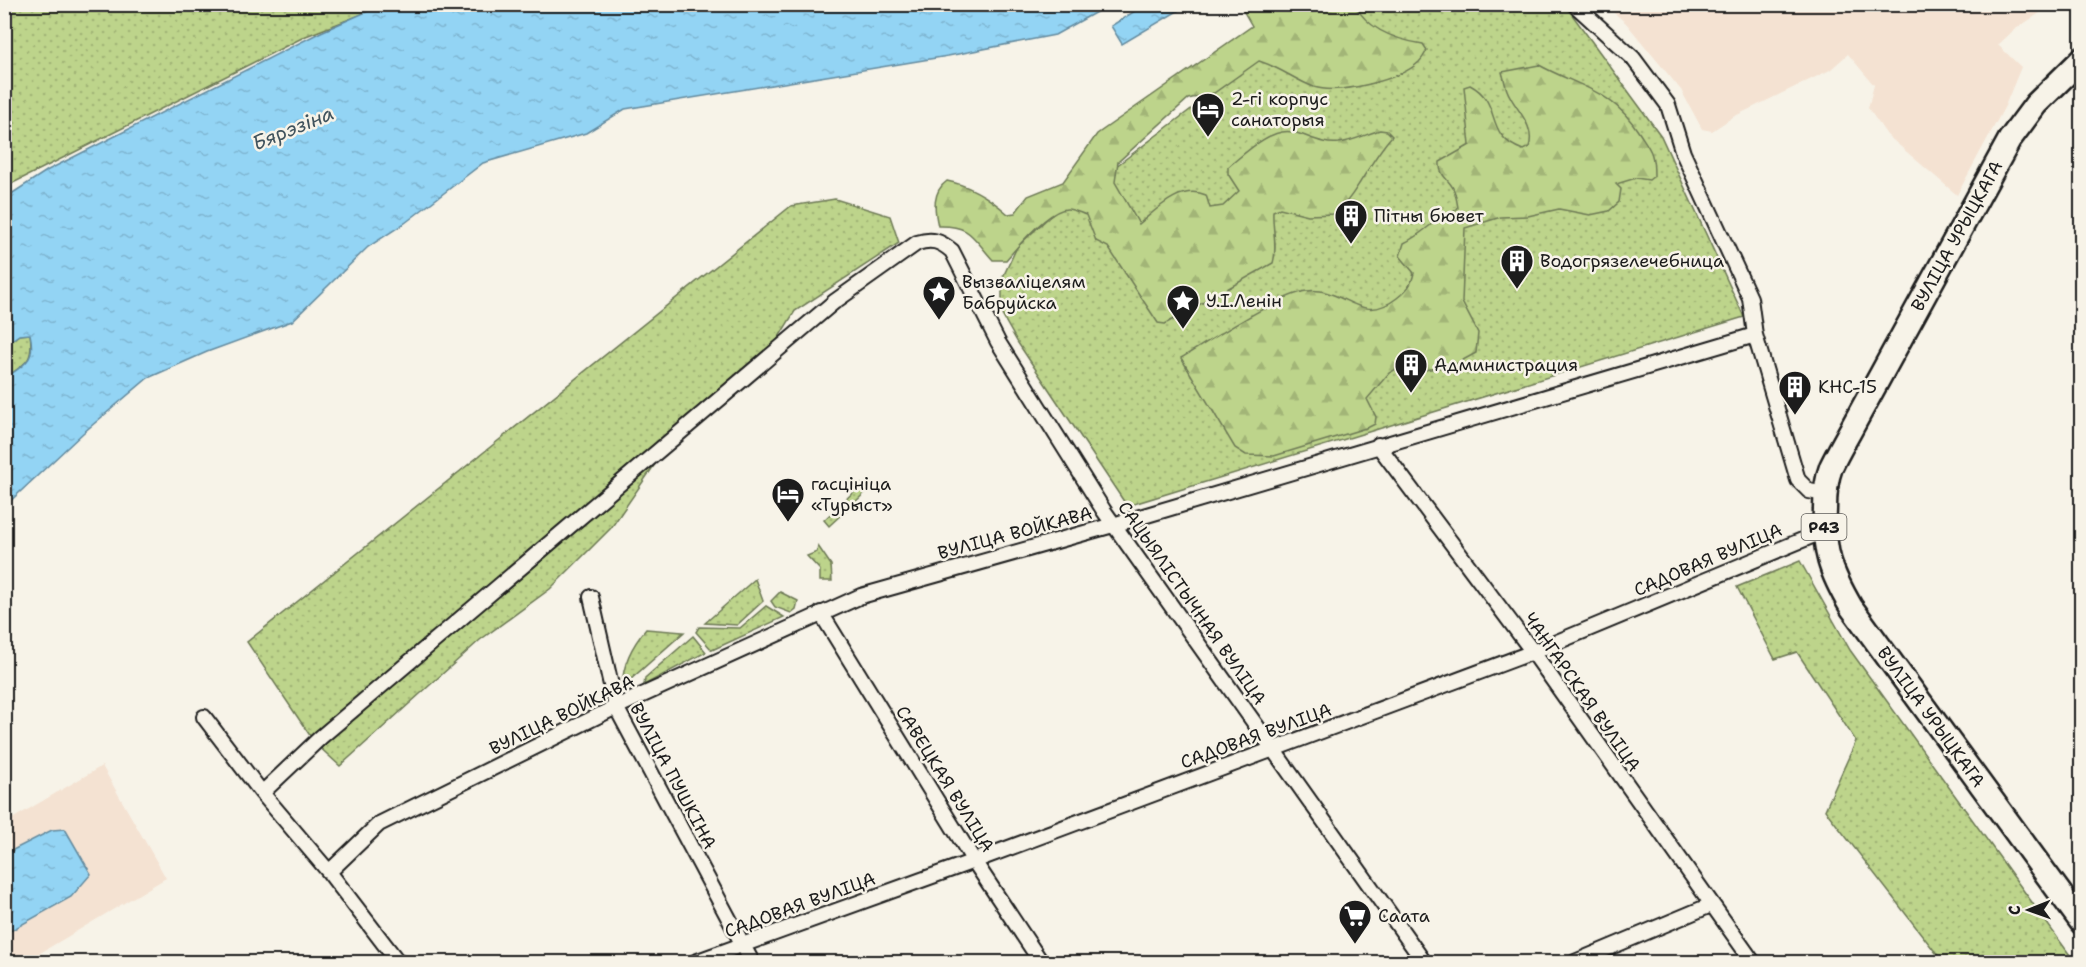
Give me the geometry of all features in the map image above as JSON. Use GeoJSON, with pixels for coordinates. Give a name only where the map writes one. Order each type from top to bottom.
{"type":"FeatureCollection","features":[{"type":"Feature","properties":{"kind":"main road","name":"ВУЛІЦА УРЫЦКАГА"},"geometry":{"type":"LineString","coordinates":[[2082,59],[2036,104],[2010,139],[1830,469],[1824,531],[1826,555],[1834,578],[1851,607],[2082,923]]}},
{"type":"Feature","properties":{"kind":"street"},"geometry":{"type":"LineString","coordinates":[[1574,4],[1633,58],[1668,105],[1683,153],[1749,298],[1755,335],[1798,480],[1809,491],[1826,494]]}},
{"type":"Feature","properties":{"kind":"street","name":"САЦЫЯЛІСТЫЧНАЯ ВУЛІЦА"},"geometry":{"type":"LineString","coordinates":[[262,793],[321,737],[834,302],[917,243],[928,239],[942,242],[952,251],[999,342],[1113,525],[1424,963]]}},
{"type":"Feature","properties":{"kind":"street","name":"ВУЛІЦА ВОЙКАВА"},"geometry":{"type":"LineString","coordinates":[[329,872],[379,824],[616,707],[821,613],[872,593],[1113,525],[1755,335]]}},
{"type":"Feature","properties":{"kind":"street","name":"ЧАНГАРСКАЯ ВУЛІЦА"},"geometry":{"type":"LineString","coordinates":[[1378,445],[1533,652],[1753,963]]}},
{"type":"Feature","properties":{"kind":"street","name":"САДОВАЯ ВУЛІЦА"},"geometry":{"type":"LineString","coordinates":[[695,963],[1533,652],[1824,531]]}},
{"type":"Feature","properties":{"kind":"street","name":"ВУЛІЦА ПУШКІНА"},"geometry":{"type":"LineString","coordinates":[[591,597],[616,707],[752,963]]}},
{"type":"Feature","properties":{"kind":"street","name":"САВЕЦКАЯ ВУЛІЦА"},"geometry":{"type":"LineString","coordinates":[[821,613],[974,861],[1041,963]]}},
{"type":"Feature","properties":{"kind":"street"},"geometry":{"type":"LineString","coordinates":[[204,717],[262,793],[329,872],[398,963]]}},
{"type":"Feature","properties":{"kind":"street"},"geometry":{"type":"LineString","coordinates":[[1575,963],[1711,905]]}},
{"type":"Feature","properties":{"kind":"shaded area"},"geometry":{"type":"Polygon","coordinates":[[[1605,5],[2052,5],[2014,30],[1998,45],[2021,67],[2005,106],[1957,195],[1887,135],[1868,108],[1874,85],[1848,54],[1830,70],[1733,117],[1712,131],[1702,129],[1681,90],[1626,23],[1605,5]]]}},
{"type":"Feature","properties":{"kind":"shaded area"},"geometry":{"type":"Polygon","coordinates":[[[102,766],[166,878],[25,962],[5,962],[5,823],[102,766]]]}},
{"type":"Feature","properties":{"kind":"green space"},"geometry":{"type":"Polygon","coordinates":[[[5,5],[386,5],[306,36],[5,187],[5,5]]]}},
{"type":"Feature","properties":{"kind":"green space"},"geometry":{"type":"Polygon","coordinates":[[[1240,5],[1355,5],[1367,21],[1375,27],[1403,40],[1423,44],[1427,50],[1419,62],[1398,75],[1369,84],[1338,89],[1314,87],[1259,61],[1214,93],[1188,99],[1118,162],[1115,182],[1139,224],[1161,205],[1178,195],[1187,193],[1196,192],[1206,195],[1210,208],[1223,206],[1239,191],[1228,174],[1228,167],[1267,137],[1293,132],[1321,141],[1339,143],[1380,130],[1387,131],[1392,136],[1351,196],[1335,214],[1308,215],[1280,208],[1273,211],[1275,250],[1273,263],[1165,324],[1158,323],[1108,247],[1096,241],[1086,215],[1067,209],[1052,215],[1034,230],[1006,260],[993,260],[964,230],[938,226],[935,201],[942,185],[947,181],[979,193],[1008,214],[1015,213],[1028,196],[1063,182],[1097,134],[1252,26],[1240,5]]]}},
{"type":"Feature","properties":{"kind":"green space"},"geometry":{"type":"Polygon","coordinates":[[[1311,5],[1565,5],[1661,136],[1744,317],[1127,506],[1018,343],[1002,315],[1002,279],[1017,247],[1048,218],[1287,36],[1311,5]]]}},
{"type":"Feature","properties":{"kind":"green space"},"geometry":{"type":"Polygon","coordinates":[[[1539,65],[1595,91],[1618,107],[1649,149],[1654,176],[1649,180],[1636,178],[1616,184],[1621,189],[1619,202],[1609,211],[1590,215],[1559,209],[1528,216],[1501,217],[1465,228],[1462,302],[1478,333],[1476,353],[1452,366],[1417,371],[1405,364],[1389,373],[1367,399],[1376,417],[1375,424],[1369,427],[1274,456],[1246,455],[1235,448],[1181,358],[1262,309],[1295,294],[1320,291],[1352,304],[1373,308],[1384,306],[1397,298],[1410,285],[1414,273],[1400,256],[1404,243],[1458,208],[1454,190],[1442,173],[1440,162],[1470,145],[1464,87],[1470,85],[1480,92],[1487,101],[1502,136],[1510,144],[1523,150],[1529,147],[1530,131],[1510,97],[1502,72],[1539,65]]]}},
{"type":"Feature","properties":{"kind":"green space"},"geometry":{"type":"Polygon","coordinates":[[[835,199],[890,216],[899,243],[795,311],[768,355],[669,444],[611,528],[550,589],[480,640],[340,766],[315,743],[247,642],[791,206],[835,199]]]}},
{"type":"Feature","properties":{"kind":"green space"},"geometry":{"type":"Polygon","coordinates":[[[30,334],[31,351],[27,361],[5,378],[5,345],[19,335],[30,334]]]}},
{"type":"Feature","properties":{"kind":"green space"},"geometry":{"type":"Polygon","coordinates":[[[862,484],[868,490],[829,526],[824,520],[862,484]]]}},
{"type":"Feature","properties":{"kind":"green space"},"geometry":{"type":"Polygon","coordinates":[[[818,546],[831,565],[832,581],[820,581],[820,570],[807,556],[817,552],[818,546]]]}},
{"type":"Feature","properties":{"kind":"green space"},"geometry":{"type":"Polygon","coordinates":[[[1800,561],[1850,650],[2075,962],[1943,962],[1825,810],[1856,741],[1797,652],[1775,659],[1737,587],[1800,561]]]}},
{"type":"Feature","properties":{"kind":"green space"},"geometry":{"type":"Polygon","coordinates":[[[755,579],[763,601],[737,625],[705,623],[755,579]]]}},
{"type":"Feature","properties":{"kind":"green space"},"geometry":{"type":"Polygon","coordinates":[[[780,592],[798,601],[796,609],[791,613],[775,607],[771,601],[780,592]]]}},
{"type":"Feature","properties":{"kind":"green space"},"geometry":{"type":"Polygon","coordinates":[[[766,606],[784,617],[712,650],[696,632],[699,627],[740,628],[766,606]]]}},
{"type":"Feature","properties":{"kind":"green space"},"geometry":{"type":"Polygon","coordinates":[[[646,629],[684,632],[622,687],[629,656],[646,629]]]}},
{"type":"Feature","properties":{"kind":"green space"},"geometry":{"type":"Polygon","coordinates":[[[693,636],[706,652],[644,685],[645,678],[693,636]]]}},
{"type":"Feature","properties":{"kind":"water","name":"Бярэзіна"},"geometry":{"type":"Polygon","coordinates":[[[384,4],[1109,5],[1055,35],[948,56],[625,109],[586,133],[483,163],[405,223],[368,247],[292,321],[207,352],[148,378],[83,433],[5,506],[5,378],[27,361],[30,356],[31,343],[30,334],[19,335],[5,345],[5,198],[48,170],[321,32],[384,4]]]}},
{"type":"Feature","properties":{"kind":"water"},"geometry":{"type":"Polygon","coordinates":[[[1146,4],[1188,5],[1122,44],[1111,26],[1146,4]]]}},
{"type":"Feature","properties":{"kind":"water"},"geometry":{"type":"Polygon","coordinates":[[[65,829],[91,874],[71,897],[5,934],[5,854],[52,830],[65,829]]]}},
{"type":"Feature","properties":{"kind":"place","name":"2-гі корпус санаторыя"},"geometry":{"type":"Point","coordinates":[1208,138]}},
{"type":"Feature","properties":{"kind":"place","name":"Пітны бювет"},"geometry":{"type":"Point","coordinates":[1351,245]}},
{"type":"Feature","properties":{"kind":"place","name":"Водогрязелечебница"},"geometry":{"type":"Point","coordinates":[1517,290]}},
{"type":"Feature","properties":{"kind":"place","name":"Вызваліцелям Бабруйска"},"geometry":{"type":"Point","coordinates":[939,321]}},
{"type":"Feature","properties":{"kind":"place","name":"У.І.Ленін"},"geometry":{"type":"Point","coordinates":[1183,330]}},
{"type":"Feature","properties":{"kind":"place","name":"Администрация"},"geometry":{"type":"Point","coordinates":[1411,394]}},
{"type":"Feature","properties":{"kind":"place","name":"КНС-15"},"geometry":{"type":"Point","coordinates":[1795,416]}},
{"type":"Feature","properties":{"kind":"place","name":"гасцініца «Турыст»"},"geometry":{"type":"Point","coordinates":[788,523]}},
{"type":"Feature","properties":{"kind":"place","name":"Саата"},"geometry":{"type":"Point","coordinates":[1355,945]}}]}
